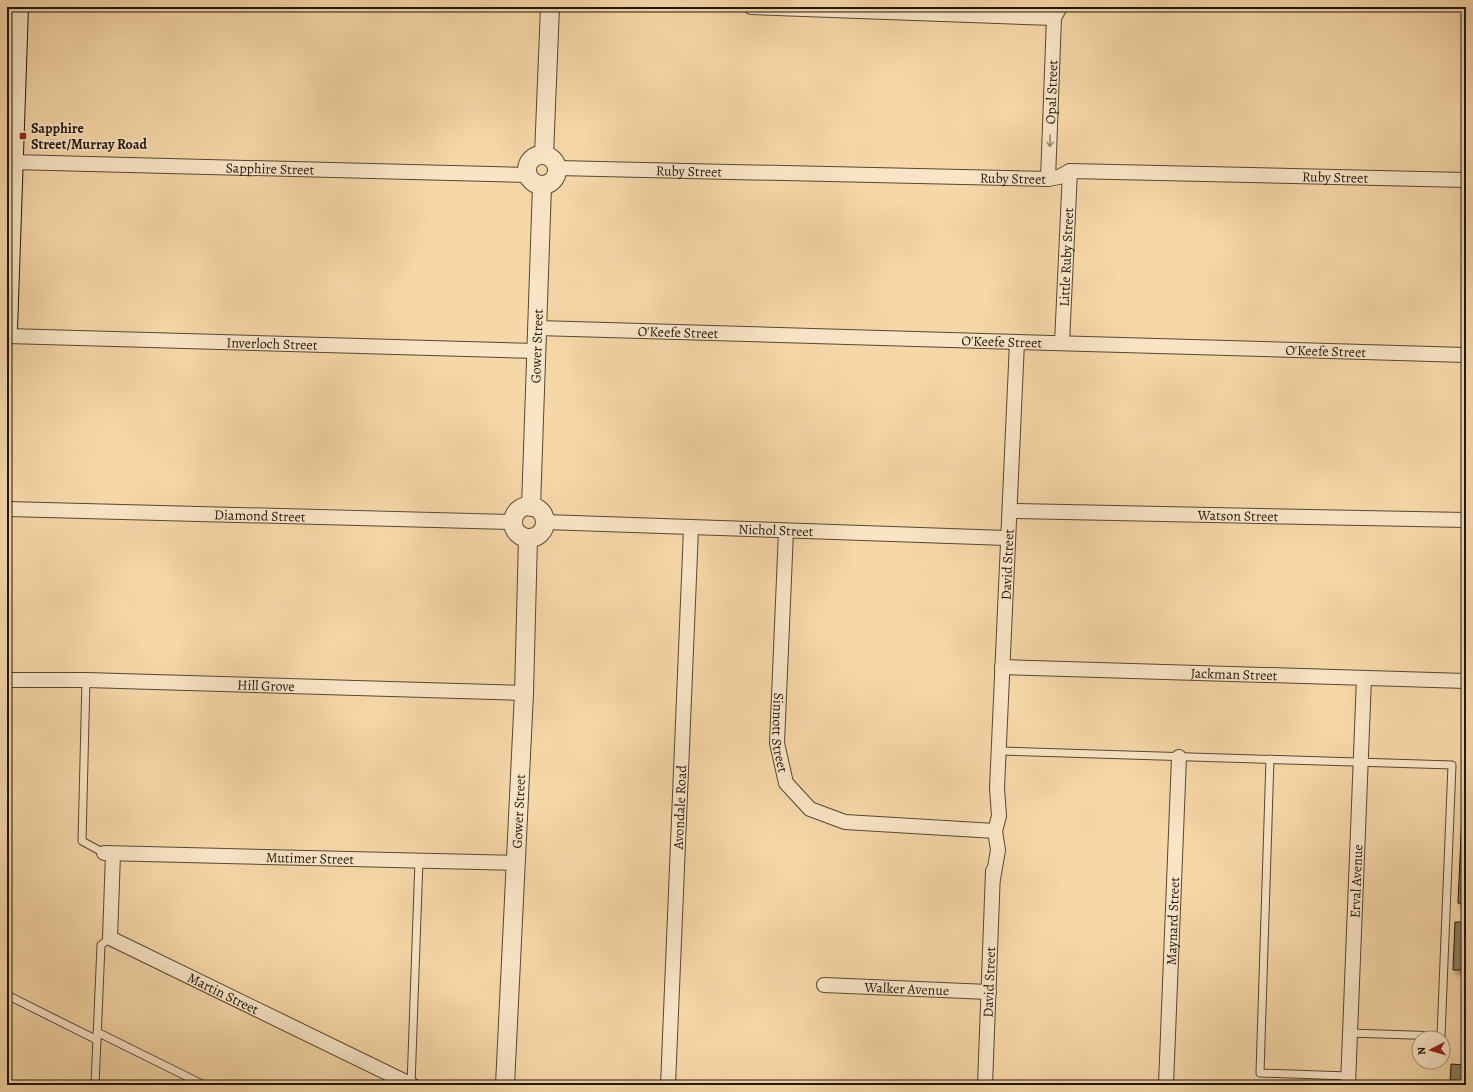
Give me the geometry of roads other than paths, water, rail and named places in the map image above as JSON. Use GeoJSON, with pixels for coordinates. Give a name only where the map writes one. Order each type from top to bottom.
{"type":"FeatureCollection","features":[{"type":"Feature","properties":{"kind":"main road"},"geometry":{"type":"LineString","coordinates":[[7,330],[10,158],[18,7]]}},
{"type":"Feature","properties":{"kind":"street"},"geometry":{"type":"LineString","coordinates":[[544,155],[550,7]]}},
{"type":"Feature","properties":{"kind":"street"},"geometry":{"type":"LineString","coordinates":[[751,7],[1057,13]]}},
{"type":"Feature","properties":{"kind":"street","name":"Opal Street"},"geometry":{"type":"LineString","coordinates":[[1048,179],[1057,13]]}},
{"type":"Feature","properties":{"kind":"street"},"geometry":{"type":"LineString","coordinates":[[538,155],[544,155],[553,159],[557,168],[557,173],[552,182],[542,186],[533,183],[527,175],[528,163],[538,155]]}},
{"type":"Feature","properties":{"kind":"street","name":"Sapphire Street"},"geometry":{"type":"LineString","coordinates":[[10,158],[527,175]]}},
{"type":"Feature","properties":{"kind":"street","name":"Ruby Street"},"geometry":{"type":"LineString","coordinates":[[557,168],[1048,179],[1058,178],[1070,171],[1466,180]]}},
{"type":"Feature","properties":{"kind":"street","name":"Little Ruby Street"},"geometry":{"type":"LineString","coordinates":[[1062,343],[1070,171]]}},
{"type":"Feature","properties":{"kind":"street","name":"Gower Street"},"geometry":{"type":"LineString","coordinates":[[531,507],[542,186]]}},
{"type":"Feature","properties":{"kind":"street","name":"O'Keefe Street"},"geometry":{"type":"LineString","coordinates":[[537,328],[1466,355]]}},
{"type":"Feature","properties":{"kind":"street","name":"Inverloch Street"},"geometry":{"type":"LineString","coordinates":[[7,336],[537,351]]}},
{"type":"Feature","properties":{"kind":"street","name":"David Street"},"geometry":{"type":"LineString","coordinates":[[985,1085],[993,880],[998,850],[991,831],[1000,811],[997,788],[1007,538],[1010,511],[1017,342]]}},
{"type":"Feature","properties":{"kind":"street"},"geometry":{"type":"LineString","coordinates":[[531,507],[540,511],[545,522],[544,528],[539,534],[528,538],[518,534],[513,522],[515,515],[519,510],[531,507]]}},
{"type":"Feature","properties":{"kind":"street","name":"Diamond Street"},"geometry":{"type":"LineString","coordinates":[[7,509],[513,522]]}},
{"type":"Feature","properties":{"kind":"street","name":"Watson Street"},"geometry":{"type":"LineString","coordinates":[[1010,511],[1466,520]]}},
{"type":"Feature","properties":{"kind":"street","name":"Nichol Street"},"geometry":{"type":"LineString","coordinates":[[545,522],[691,529],[1007,538]]}},
{"type":"Feature","properties":{"kind":"street","name":"Avondale Road"},"geometry":{"type":"LineString","coordinates":[[668,1085],[691,529]]}},
{"type":"Feature","properties":{"kind":"street","name":"Sinnott Street"},"geometry":{"type":"LineString","coordinates":[[786,531],[777,744],[786,783],[810,809],[845,822],[991,831]]}},
{"type":"Feature","properties":{"kind":"street","name":"Gower Street"},"geometry":{"type":"LineString","coordinates":[[505,1085],[524,693],[528,538]]}},
{"type":"Feature","properties":{"kind":"street","name":"Jackman Street"},"geometry":{"type":"LineString","coordinates":[[1002,667],[1466,681]]}},
{"type":"Feature","properties":{"kind":"street","name":"Erval Avenue"},"geometry":{"type":"LineString","coordinates":[[1348,1080],[1364,678]]}},
{"type":"Feature","properties":{"kind":"street","name":"Hill Grove"},"geometry":{"type":"LineString","coordinates":[[7,680],[86,680],[524,693]]}},
{"type":"Feature","properties":{"kind":"street","name":"Maynard Street"},"geometry":{"type":"LineString","coordinates":[[1166,1085],[1179,757]]}},
{"type":"Feature","properties":{"kind":"street"},"geometry":{"type":"LineString","coordinates":[[108,853],[110,938]]}},
{"type":"Feature","properties":{"kind":"street","name":"Mutimer Street"},"geometry":{"type":"LineString","coordinates":[[108,853],[516,863]]}},
{"type":"Feature","properties":{"kind":"street","name":"Martin Street"},"geometry":{"type":"LineString","coordinates":[[110,938],[412,1085]]}},
{"type":"Feature","properties":{"kind":"street","name":"Walker Avenue"},"geometry":{"type":"LineString","coordinates":[[824,985],[989,992]]}},
{"type":"Feature","properties":{"kind":"lane"},"geometry":{"type":"LineString","coordinates":[[86,680],[82,842],[108,853]]}},
{"type":"Feature","properties":{"kind":"lane"},"geometry":{"type":"LineString","coordinates":[[999,751],[1452,765],[1441,1036],[1349,1033]]}},
{"type":"Feature","properties":{"kind":"lane"},"geometry":{"type":"LineString","coordinates":[[1270,759],[1260,1073],[1348,1080]]}},
{"type":"Feature","properties":{"kind":"lane"},"geometry":{"type":"LineString","coordinates":[[412,1085],[419,860]]}},
{"type":"Feature","properties":{"kind":"lane"},"geometry":{"type":"LineString","coordinates":[[95,1085],[101,945],[110,938]]}},
{"type":"Feature","properties":{"kind":"lane"},"geometry":{"type":"LineString","coordinates":[[7,995],[204,1085]]}},
{"type":"Feature","properties":{"kind":"place","name":"Sapphire Street/Murray Road"},"geometry":{"type":"Point","coordinates":[23,136]}}]}
